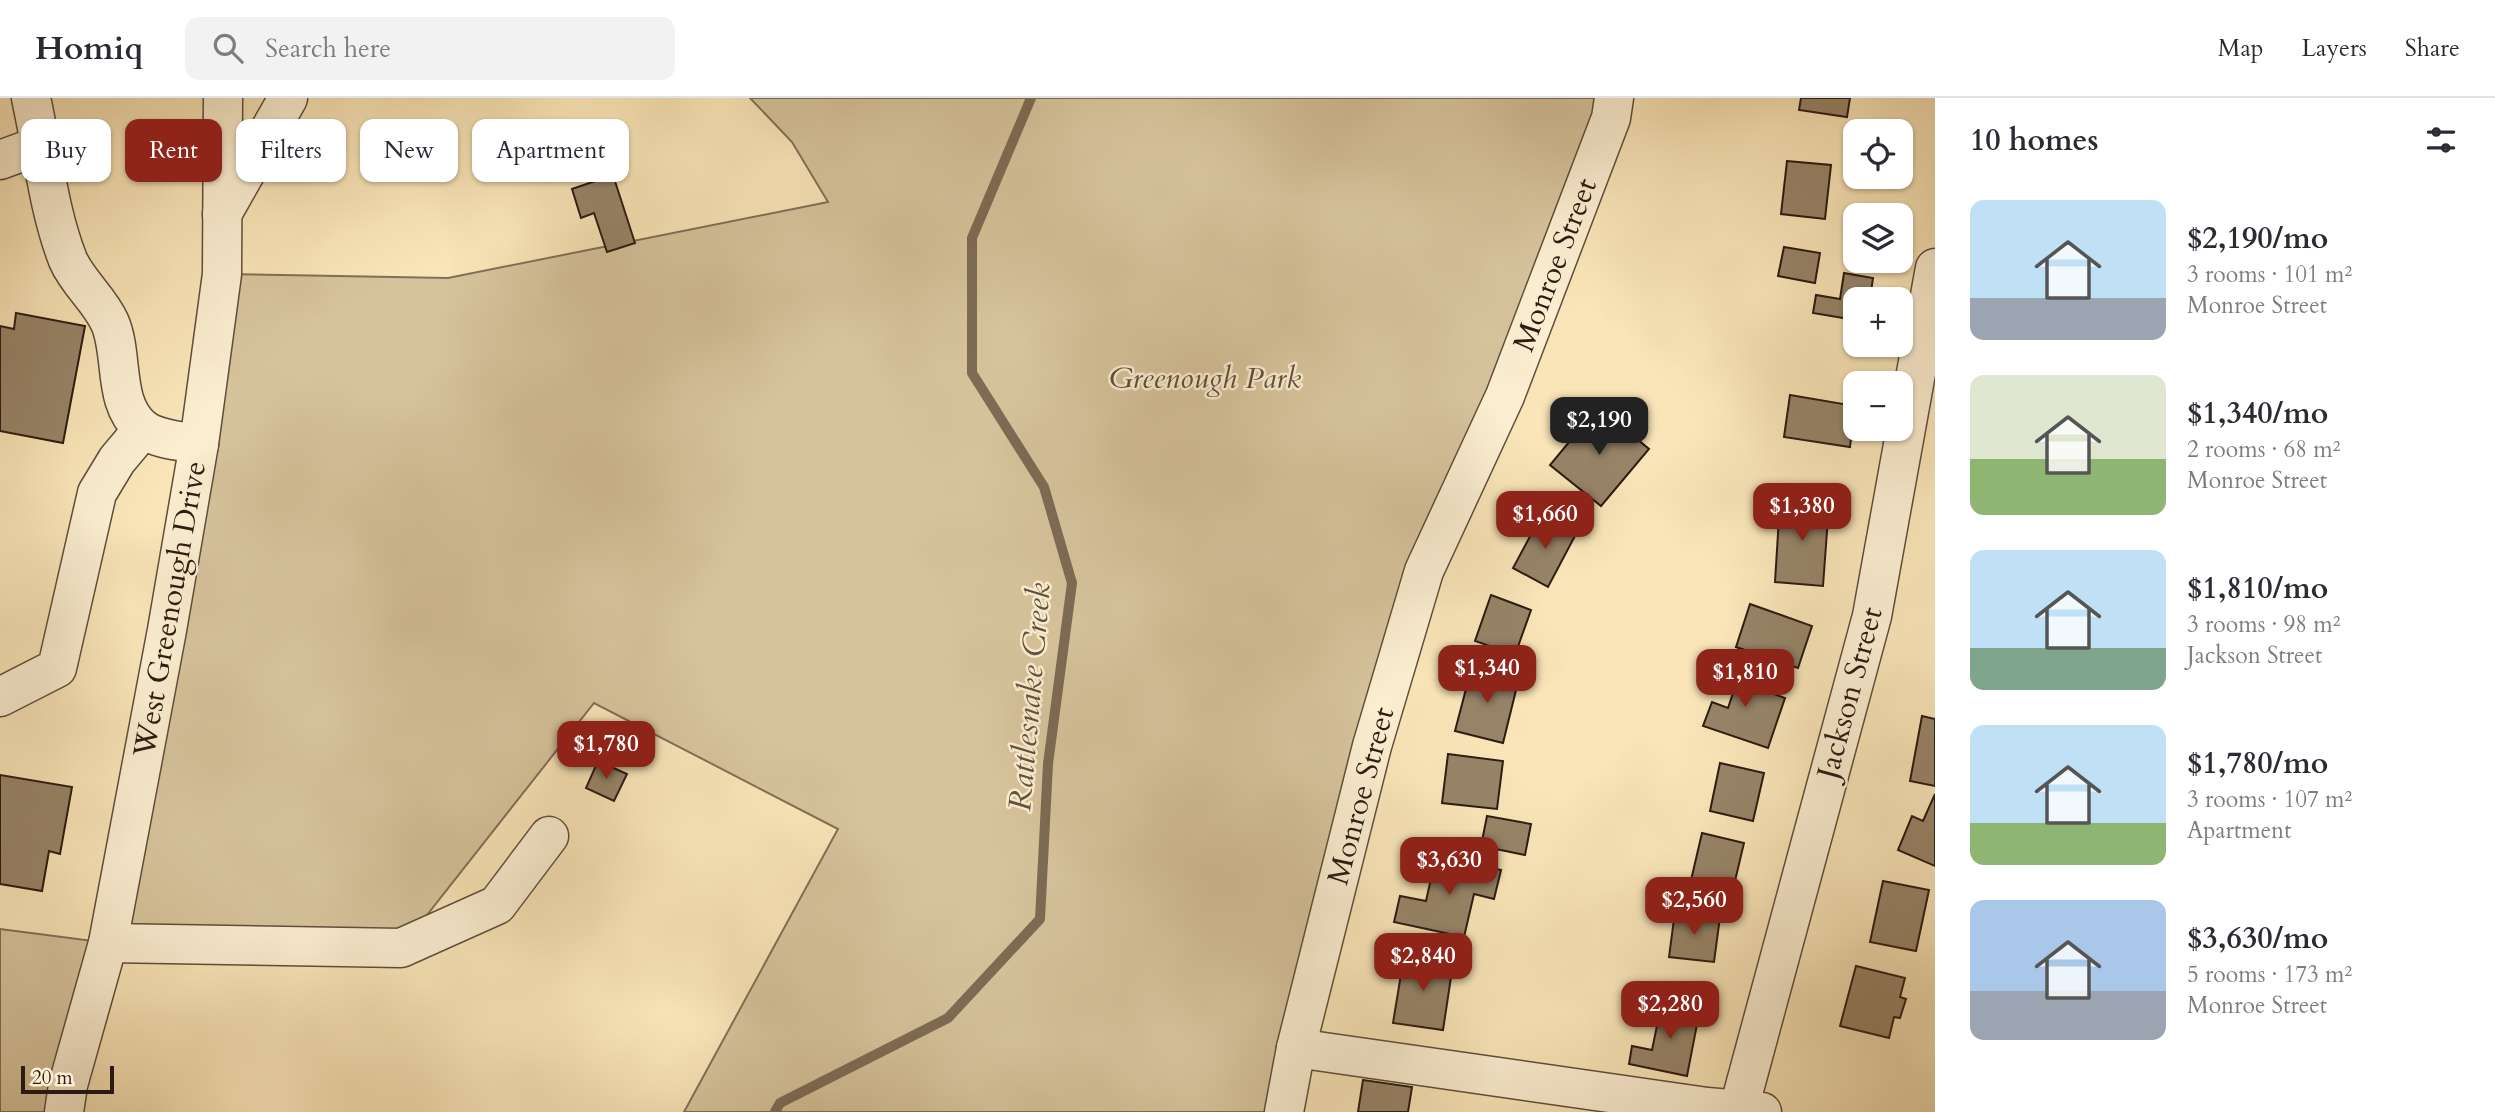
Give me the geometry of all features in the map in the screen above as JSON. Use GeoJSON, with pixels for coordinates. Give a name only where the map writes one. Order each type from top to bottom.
{"type":"FeatureCollection","features":[{"type":"Feature","properties":{"kind":"street"},"geometry":{"type":"LineString","coordinates":[[31,98],[35,119]]}},
{"type":"Feature","properties":{"kind":"street","name":"West Greenough Drive"},"geometry":{"type":"LineString","coordinates":[[64,1112],[68,1085],[108,943],[199,444],[222,274],[223,98]]}},
{"type":"Feature","properties":{"kind":"street"},"geometry":{"type":"LineString","coordinates":[[221,216],[288,98]]}},
{"type":"Feature","properties":{"kind":"street","name":"Monroe Street"},"geometry":{"type":"LineString","coordinates":[[1284,1112],[1296,1048],[1372,746],[1424,571],[1505,396],[1611,118],[1614,98]]}},
{"type":"Feature","properties":{"kind":"street"},"geometry":{"type":"LineString","coordinates":[[0,160],[21,152]]}},
{"type":"Feature","properties":{"kind":"street"},"geometry":{"type":"LineString","coordinates":[[47,182],[53,218],[69,263],[110,322],[118,352],[123,395],[129,411],[143,429],[166,438],[199,444]]}},
{"type":"Feature","properties":{"kind":"street","name":"Jackson Street"},"geometry":{"type":"LineString","coordinates":[[1746,1111],[1872,616],[1935,268]]}},
{"type":"Feature","properties":{"kind":"street"},"geometry":{"type":"LineString","coordinates":[[0,697],[57,668],[97,493],[117,460],[143,429]]}},
{"type":"Feature","properties":{"kind":"street"},"geometry":{"type":"LineString","coordinates":[[108,943],[401,948],[497,905],[549,836]]}},
{"type":"Feature","properties":{"kind":"street"},"geometry":{"type":"LineString","coordinates":[[1296,1048],[1746,1111]]}},
{"type":"Feature","properties":{"kind":"green space","name":"Greenough Park"},"geometry":{"type":"Polygon","coordinates":[[[750,98],[1614,98],[1424,571],[1284,1112],[684,1112],[838,829],[594,703],[401,948],[108,943],[222,274],[448,278],[828,202],[792,142],[750,98]]]}},
{"type":"Feature","properties":{"kind":"green space"},"geometry":{"type":"Polygon","coordinates":[[[0,929],[108,943],[57,1112],[0,1112],[0,929]]]}},
{"type":"Feature","properties":{"kind":"building"},"geometry":{"type":"Polygon","coordinates":[[[1801,98],[1850,98],[1847,117],[1799,110],[1801,98]]]}},
{"type":"Feature","properties":{"kind":"building"},"geometry":{"type":"Polygon","coordinates":[[[1787,161],[1831,165],[1825,219],[1781,214],[1787,161]]]}},
{"type":"Feature","properties":{"kind":"building"},"geometry":{"type":"Polygon","coordinates":[[[592,182],[615,182],[635,243],[607,252],[594,213],[581,218],[572,189],[592,182]]]}},
{"type":"Feature","properties":{"kind":"building"},"geometry":{"type":"Polygon","coordinates":[[[1784,247],[1820,253],[1815,283],[1778,276],[1784,247]]]}},
{"type":"Feature","properties":{"kind":"building"},"geometry":{"type":"Polygon","coordinates":[[[1844,273],[1873,278],[1872,287],[1843,287],[1843,318],[1813,313],[1816,295],[1840,299],[1844,273]]]}},
{"type":"Feature","properties":{"kind":"building"},"geometry":{"type":"Polygon","coordinates":[[[16,313],[85,326],[63,443],[0,431],[0,326],[14,329],[16,313]]]}},
{"type":"Feature","properties":{"kind":"building"},"geometry":{"type":"Polygon","coordinates":[[[1790,395],[1843,404],[1843,441],[1851,441],[1850,447],[1784,437],[1790,395]]]}},
{"type":"Feature","properties":{"kind":"building"},"geometry":{"type":"Polygon","coordinates":[[[1598,407],[1649,449],[1601,506],[1550,465],[1598,407]]]}},
{"type":"Feature","properties":{"kind":"building"},"geometry":{"type":"Polygon","coordinates":[[[1780,501],[1829,504],[1823,586],[1775,582],[1780,501]]]}},
{"type":"Feature","properties":{"kind":"building"},"geometry":{"type":"Polygon","coordinates":[[[1541,516],[1576,534],[1548,587],[1513,568],[1541,516]]]}},
{"type":"Feature","properties":{"kind":"building"},"geometry":{"type":"Polygon","coordinates":[[[1491,595],[1531,610],[1515,655],[1475,641],[1491,595]]]}},
{"type":"Feature","properties":{"kind":"building"},"geometry":{"type":"Polygon","coordinates":[[[1750,604],[1812,626],[1798,668],[1736,647],[1750,604]]]}},
{"type":"Feature","properties":{"kind":"building"},"geometry":{"type":"Polygon","coordinates":[[[1472,666],[1519,678],[1503,743],[1455,731],[1472,666]]]}},
{"type":"Feature","properties":{"kind":"building"},"geometry":{"type":"Polygon","coordinates":[[[1723,666],[1760,679],[1757,688],[1785,698],[1768,748],[1703,726],[1712,702],[1728,708],[1733,693],[1716,687],[1723,666]]]}},
{"type":"Feature","properties":{"kind":"building"},"geometry":{"type":"Polygon","coordinates":[[[1922,716],[1935,719],[1935,786],[1910,781],[1922,716]]]}},
{"type":"Feature","properties":{"kind":"building"},"geometry":{"type":"Polygon","coordinates":[[[1448,754],[1503,761],[1497,809],[1442,803],[1448,754]]]}},
{"type":"Feature","properties":{"kind":"building"},"geometry":{"type":"Polygon","coordinates":[[[598,761],[627,774],[614,801],[586,788],[598,761]]]}},
{"type":"Feature","properties":{"kind":"building"},"geometry":{"type":"Polygon","coordinates":[[[1720,763],[1764,773],[1753,821],[1710,811],[1720,763]]]}},
{"type":"Feature","properties":{"kind":"building"},"geometry":{"type":"Polygon","coordinates":[[[0,775],[72,787],[60,854],[49,851],[42,891],[0,884],[0,775]]]}},
{"type":"Feature","properties":{"kind":"building"},"geometry":{"type":"Polygon","coordinates":[[[1935,794],[1935,866],[1898,850],[1912,816],[1923,821],[1935,794]]]}},
{"type":"Feature","properties":{"kind":"building"},"geometry":{"type":"Polygon","coordinates":[[[1487,816],[1531,824],[1525,855],[1481,846],[1487,816]]]}},
{"type":"Feature","properties":{"kind":"building"},"geometry":{"type":"Polygon","coordinates":[[[1702,833],[1744,843],[1730,902],[1688,893],[1702,833]]]}},
{"type":"Feature","properties":{"kind":"building"},"geometry":{"type":"Polygon","coordinates":[[[1436,856],[1501,870],[1494,899],[1474,894],[1464,937],[1394,922],[1400,896],[1426,901],[1436,856]]]}},
{"type":"Feature","properties":{"kind":"building"},"geometry":{"type":"Polygon","coordinates":[[[1883,881],[1929,890],[1916,951],[1870,942],[1883,881]]]}},
{"type":"Feature","properties":{"kind":"building"},"geometry":{"type":"Polygon","coordinates":[[[1675,911],[1720,917],[1714,962],[1669,957],[1675,911]]]}},
{"type":"Feature","properties":{"kind":"building"},"geometry":{"type":"Polygon","coordinates":[[[1404,956],[1453,964],[1443,1030],[1393,1023],[1404,956]]]}},
{"type":"Feature","properties":{"kind":"building"},"geometry":{"type":"Polygon","coordinates":[[[1856,966],[1905,978],[1900,997],[1906,999],[1900,1018],[1894,1017],[1889,1038],[1840,1026],[1856,966]]]}},
{"type":"Feature","properties":{"kind":"building"},"geometry":{"type":"Polygon","coordinates":[[[1662,1001],[1700,1009],[1687,1076],[1629,1064],[1632,1046],[1652,1050],[1662,1001]]]}},
{"type":"Feature","properties":{"kind":"building"},"geometry":{"type":"Polygon","coordinates":[[[1363,1080],[1412,1087],[1408,1112],[1358,1112],[1363,1080]]]}},
{"type":"Feature","properties":{"kind":"waterway","name":"Rattlesnake Creek"},"geometry":{"type":"LineString","coordinates":[[775,1112],[780,1103],[948,1018],[1040,919],[1048,764],[1072,583],[1044,487],[972,373],[972,238],[1031,98]]}}]}
